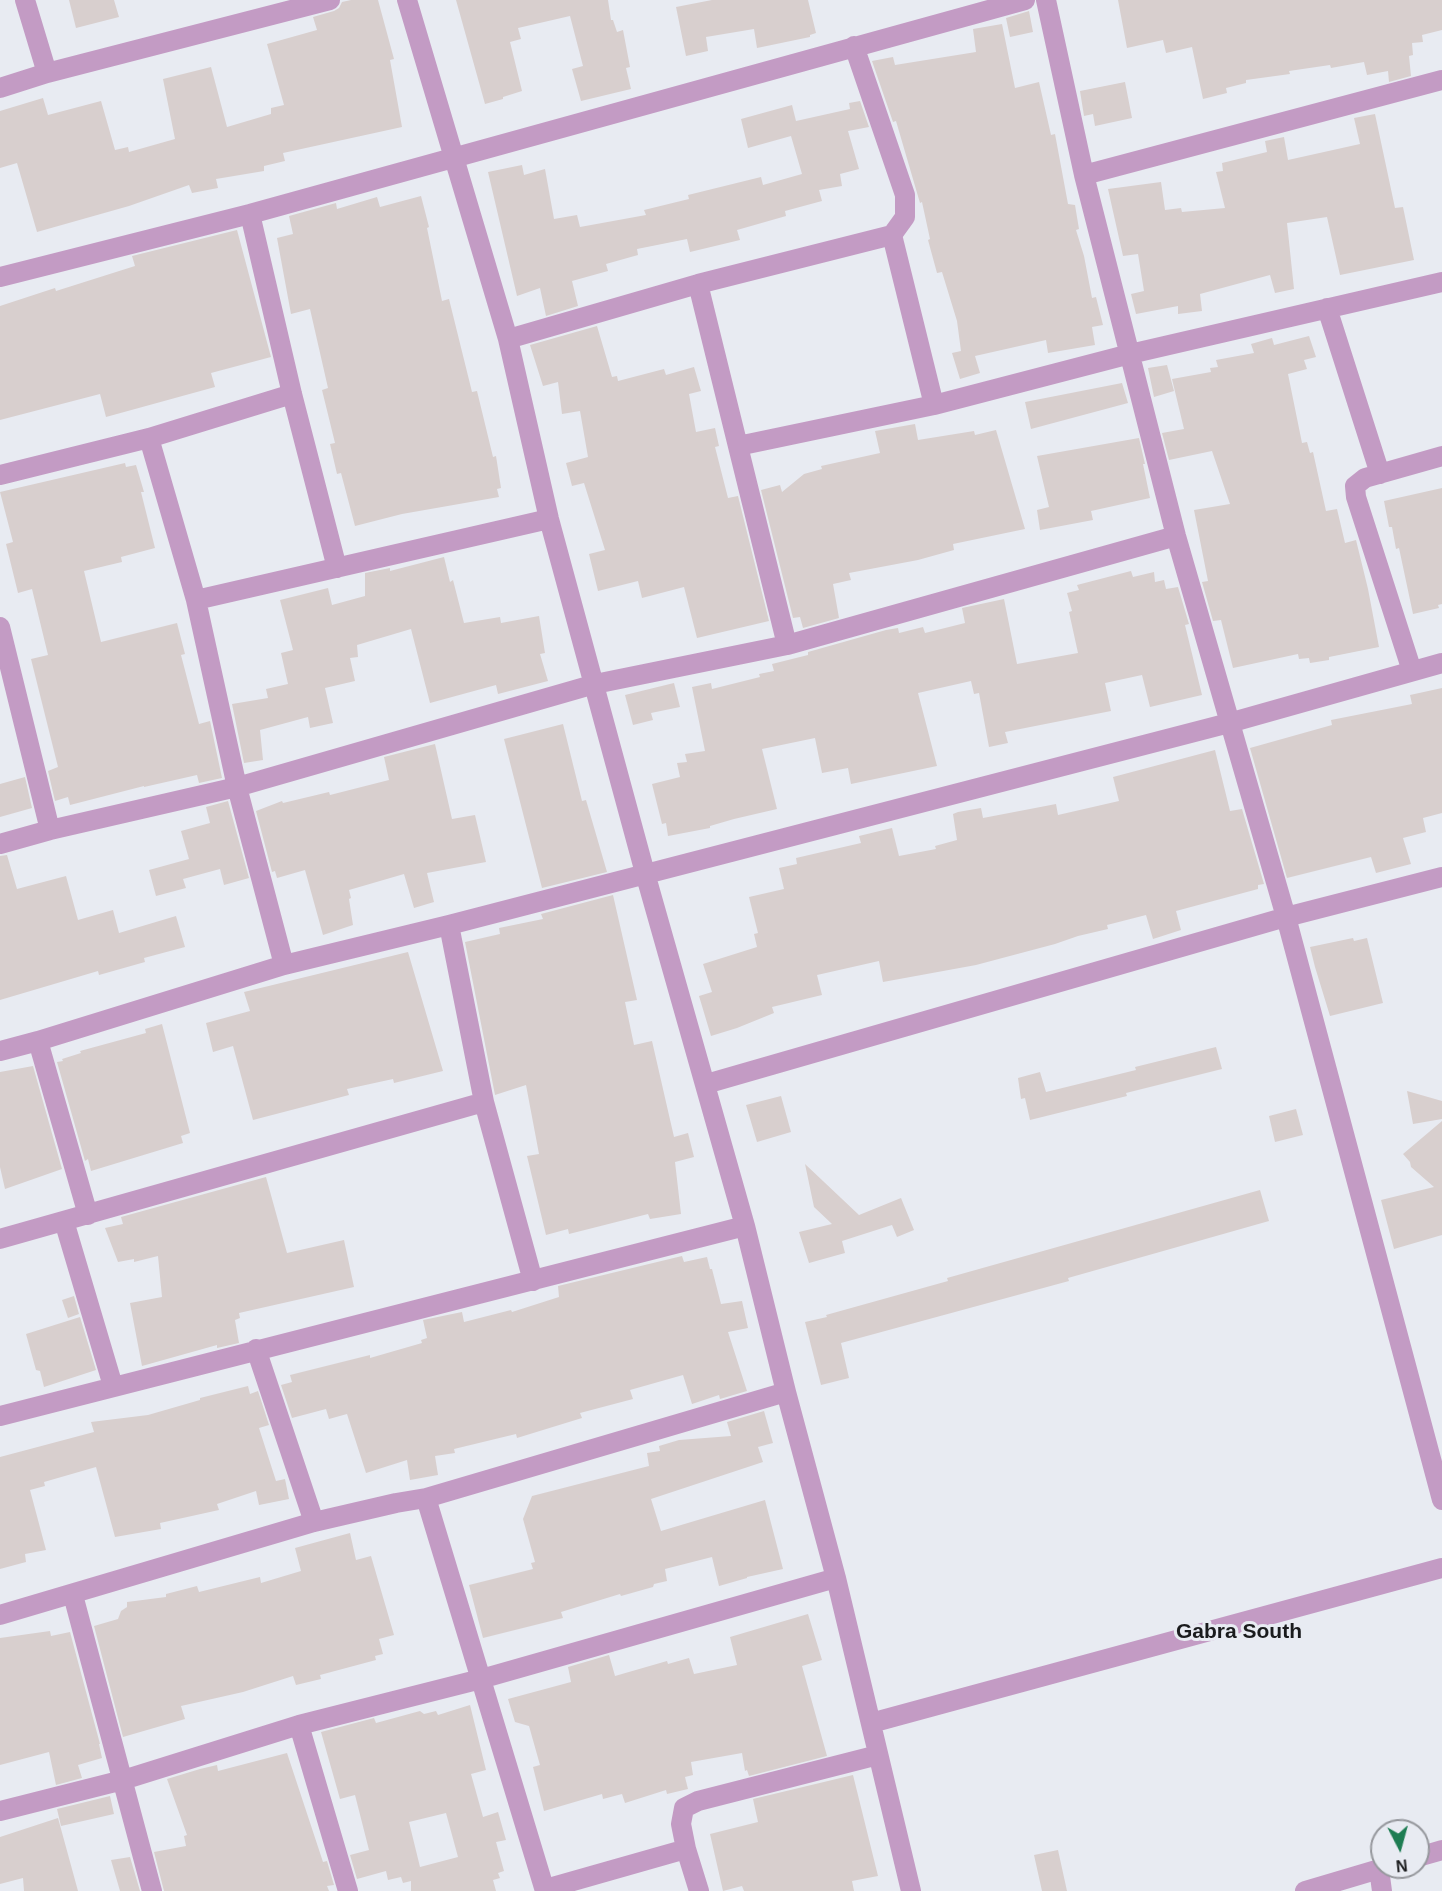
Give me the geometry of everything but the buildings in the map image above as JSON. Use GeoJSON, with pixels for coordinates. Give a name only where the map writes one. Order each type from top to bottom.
{"type":"FeatureCollection","features":[{"type":"Feature","properties":{"kind":"street"},"geometry":{"type":"LineString","coordinates":[[25,0],[47,74]]}},
{"type":"Feature","properties":{"kind":"street"},"geometry":{"type":"LineString","coordinates":[[0,88],[330,0]]}},
{"type":"Feature","properties":{"kind":"street"},"geometry":{"type":"LineString","coordinates":[[407,0],[508,339],[549,519],[596,684],[645,873],[706,1084],[836,1578],[911,1891]]}},
{"type":"Feature","properties":{"kind":"street"},"geometry":{"type":"LineString","coordinates":[[0,277],[250,214],[1025,0]]}},
{"type":"Feature","properties":{"kind":"street"},"geometry":{"type":"LineString","coordinates":[[1046,0],[1084,175],[1176,536],[1286,917],[1442,1500]]}},
{"type":"Feature","properties":{"kind":"street"},"geometry":{"type":"LineString","coordinates":[[508,339],[698,284],[892,235],[905,217],[905,195],[854,46]]}},
{"type":"Feature","properties":{"kind":"street"},"geometry":{"type":"LineString","coordinates":[[1084,175],[1442,80]]}},
{"type":"Feature","properties":{"kind":"street"},"geometry":{"type":"LineString","coordinates":[[250,214],[292,394],[337,568]]}},
{"type":"Feature","properties":{"kind":"street"},"geometry":{"type":"LineString","coordinates":[[892,235],[934,405]]}},
{"type":"Feature","properties":{"kind":"street"},"geometry":{"type":"LineString","coordinates":[[738,446],[934,405],[1130,354],[1442,282]]}},
{"type":"Feature","properties":{"kind":"street"},"geometry":{"type":"LineString","coordinates":[[698,284],[787,645]]}},
{"type":"Feature","properties":{"kind":"street"},"geometry":{"type":"LineString","coordinates":[[1327,308],[1380,474]]}},
{"type":"Feature","properties":{"kind":"street"},"geometry":{"type":"LineString","coordinates":[[0,475],[149,438],[292,394]]}},
{"type":"Feature","properties":{"kind":"street"},"geometry":{"type":"LineString","coordinates":[[149,438],[196,600],[237,788],[284,965]]}},
{"type":"Feature","properties":{"kind":"street"},"geometry":{"type":"LineString","coordinates":[[1412,670],[1356,497],[1355,486],[1365,478],[1442,456]]}},
{"type":"Feature","properties":{"kind":"street"},"geometry":{"type":"LineString","coordinates":[[196,600],[549,519]]}},
{"type":"Feature","properties":{"kind":"street"},"geometry":{"type":"LineString","coordinates":[[0,844],[50,830],[237,788],[596,684],[787,645],[1176,536]]}},
{"type":"Feature","properties":{"kind":"street"},"geometry":{"type":"LineString","coordinates":[[0,627],[50,830]]}},
{"type":"Feature","properties":{"kind":"street"},"geometry":{"type":"LineString","coordinates":[[0,1051],[284,965],[1229,723],[1442,663]]}},
{"type":"Feature","properties":{"kind":"street"},"geometry":{"type":"LineString","coordinates":[[706,1084],[1286,917],[1442,877]]}},
{"type":"Feature","properties":{"kind":"street"},"geometry":{"type":"LineString","coordinates":[[449,924],[484,1102],[533,1281]]}},
{"type":"Feature","properties":{"kind":"street"},"geometry":{"type":"LineString","coordinates":[[38,1041],[88,1215]]}},
{"type":"Feature","properties":{"kind":"street"},"geometry":{"type":"LineString","coordinates":[[0,1239],[484,1102]]}},
{"type":"Feature","properties":{"kind":"street"},"geometry":{"type":"LineString","coordinates":[[64,1221],[113,1386]]}},
{"type":"Feature","properties":{"kind":"street"},"geometry":{"type":"LineString","coordinates":[[0,1416],[744,1226]]}},
{"type":"Feature","properties":{"kind":"street"},"geometry":{"type":"LineString","coordinates":[[256,1349],[314,1522]]}},
{"type":"Feature","properties":{"kind":"street"},"geometry":{"type":"LineString","coordinates":[[0,1615],[314,1522],[426,1498],[786,1392]]}},
{"type":"Feature","properties":{"kind":"street"},"geometry":{"type":"LineString","coordinates":[[426,1498],[545,1890],[686,1849]]}},
{"type":"Feature","properties":{"kind":"street"},"geometry":{"type":"LineString","coordinates":[[871,1723],[1442,1568]]}},
{"type":"Feature","properties":{"kind":"street"},"geometry":{"type":"LineString","coordinates":[[0,1811],[123,1780],[299,1725],[481,1679],[836,1578]]}},
{"type":"Feature","properties":{"kind":"street"},"geometry":{"type":"LineString","coordinates":[[73,1595],[152,1891]]}},
{"type":"Feature","properties":{"kind":"street"},"geometry":{"type":"LineString","coordinates":[[299,1725],[348,1891]]}},
{"type":"Feature","properties":{"kind":"street"},"geometry":{"type":"LineString","coordinates":[[699,1891],[681,1824],[684,1808],[698,1801],[878,1755]]}},
{"type":"Feature","properties":{"kind":"street"},"geometry":{"type":"LineString","coordinates":[[1305,1891],[1370,1872]]}},
{"type":"Feature","properties":{"kind":"district","name":"Gabra South"},"geometry":{"type":"Point","coordinates":[1239,1632]}}]}
